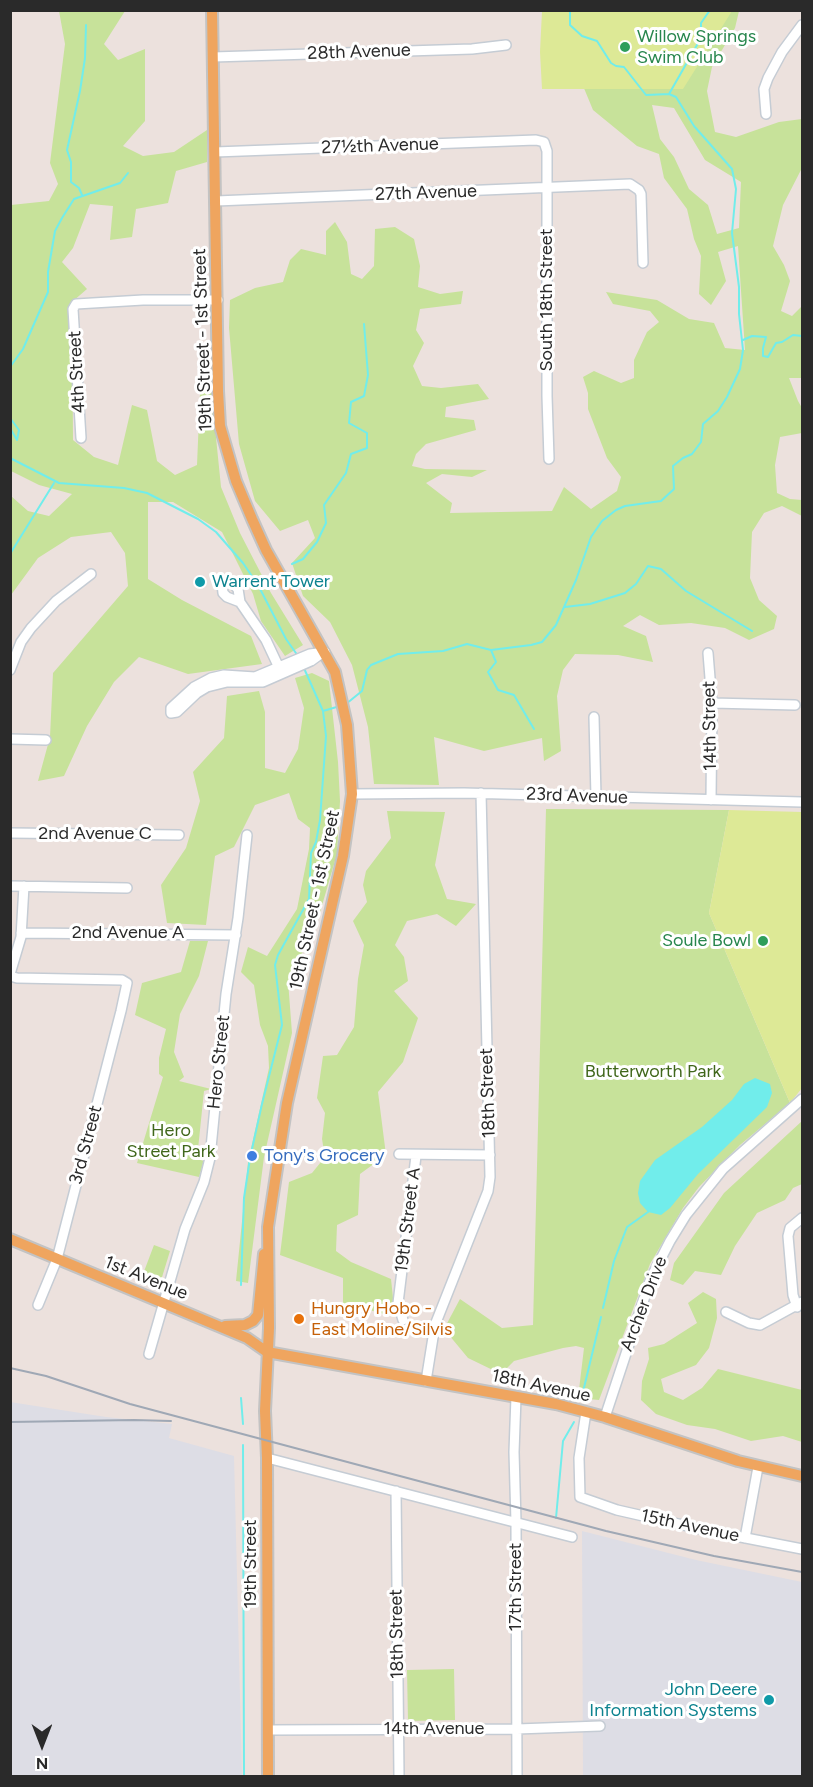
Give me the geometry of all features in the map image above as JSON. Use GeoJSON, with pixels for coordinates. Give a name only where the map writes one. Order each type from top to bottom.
{"type":"FeatureCollection","features":[{"type":"Feature","properties":{"kind":"main road","name":"19th Street - 1st Street"},"geometry":{"type":"LineString","coordinates":[[212,10],[219,414],[223,440],[243,499],[266,550],[335,672],[344,705],[352,794],[343,856],[287,1103],[268,1227],[269,1328],[267,1352]]}},
{"type":"Feature","properties":{"kind":"main road"},"geometry":{"type":"LineString","coordinates":[[220,1326],[245,1325],[258,1315],[261,1271],[268,1227]]}},
{"type":"Feature","properties":{"kind":"main road","name":"1st Avenue"},"geometry":{"type":"LineString","coordinates":[[10,1239],[220,1326],[247,1338],[267,1352]]}},
{"type":"Feature","properties":{"kind":"main road","name":"18th Avenue"},"geometry":{"type":"LineString","coordinates":[[267,1352],[556,1404],[605,1417],[758,1467],[802,1476]]}},
{"type":"Feature","properties":{"kind":"main road","name":"19th Street"},"geometry":{"type":"LineString","coordinates":[[267,1352],[268,1776]]}},
{"type":"Feature","properties":{"kind":"street"},"geometry":{"type":"LineString","coordinates":[[766,114],[764,89],[768,78],[782,52],[802,25]]}},
{"type":"Feature","properties":{"kind":"street","name":"28th Avenue"},"geometry":{"type":"LineString","coordinates":[[213,57],[472,49],[506,45]]}},
{"type":"Feature","properties":{"kind":"street","name":"27½th Avenue"},"geometry":{"type":"LineString","coordinates":[[215,152],[536,140],[544,142]]}},
{"type":"Feature","properties":{"kind":"street","name":"South 18th Street"},"geometry":{"type":"LineString","coordinates":[[544,142],[547,147],[549,459]]}},
{"type":"Feature","properties":{"kind":"street","name":"27th Avenue"},"geometry":{"type":"LineString","coordinates":[[216,201],[546,189],[622,184],[634,186],[639,190],[644,263]]}},
{"type":"Feature","properties":{"kind":"street","name":"4th Street"},"geometry":{"type":"LineString","coordinates":[[81,438],[74,306],[78,303],[98,302],[218,300]]}},
{"type":"Feature","properties":{"kind":"street"},"geometry":{"type":"LineString","coordinates":[[10,670],[21,642],[37,621],[56,601],[91,574]]}},
{"type":"Feature","properties":{"kind":"street"},"geometry":{"type":"LineString","coordinates":[[240,602],[266,640],[280,671]]}},
{"type":"Feature","properties":{"kind":"street"},"geometry":{"type":"LineString","coordinates":[[280,671],[263,682],[226,682],[213,685],[197,693],[177,712],[171,713],[171,708],[194,687],[211,678],[224,675],[255,677],[310,662],[325,652]]}},
{"type":"Feature","properties":{"kind":"street","name":"14th Street"},"geometry":{"type":"LineString","coordinates":[[708,653],[712,703],[711,800]]}},
{"type":"Feature","properties":{"kind":"street"},"geometry":{"type":"LineString","coordinates":[[712,703],[795,705]]}},
{"type":"Feature","properties":{"kind":"street"},"geometry":{"type":"LineString","coordinates":[[594,717],[596,797]]}},
{"type":"Feature","properties":{"kind":"street"},"geometry":{"type":"LineString","coordinates":[[10,739],[46,740]]}},
{"type":"Feature","properties":{"kind":"street","name":"23rd Avenue"},"geometry":{"type":"LineString","coordinates":[[352,794],[481,793],[802,802]]}},
{"type":"Feature","properties":{"kind":"street","name":"18th Street"},"geometry":{"type":"LineString","coordinates":[[426,1381],[435,1325],[488,1191],[490,1177],[481,793]]}},
{"type":"Feature","properties":{"kind":"street","name":"2nd Avenue C"},"geometry":{"type":"LineString","coordinates":[[10,833],[179,835]]}},
{"type":"Feature","properties":{"kind":"street","name":"Hero Street"},"geometry":{"type":"LineString","coordinates":[[149,1354],[185,1229],[204,1182],[210,1158],[226,994],[236,934],[247,835]]}},
{"type":"Feature","properties":{"kind":"street"},"geometry":{"type":"LineString","coordinates":[[10,886],[127,888]]}},
{"type":"Feature","properties":{"kind":"street"},"geometry":{"type":"LineString","coordinates":[[10,975],[21,933],[24,886]]}},
{"type":"Feature","properties":{"kind":"street","name":"2nd Avenue A"},"geometry":{"type":"LineString","coordinates":[[21,933],[236,934]]}},
{"type":"Feature","properties":{"kind":"street","name":"3rd Street"},"geometry":{"type":"LineString","coordinates":[[10,975],[17,978],[122,980],[127,983],[122,1011],[57,1259],[38,1305]]}},
{"type":"Feature","properties":{"kind":"street","name":"Archer Drive"},"geometry":{"type":"LineString","coordinates":[[605,1417],[651,1278],[674,1234],[686,1215],[723,1169],[802,1099]]}},
{"type":"Feature","properties":{"kind":"street"},"geometry":{"type":"LineString","coordinates":[[399,1154],[416,1156],[490,1155]]}},
{"type":"Feature","properties":{"kind":"street","name":"19th Street A"},"geometry":{"type":"LineString","coordinates":[[402,1320],[398,1303],[416,1156]]}},
{"type":"Feature","properties":{"kind":"street"},"geometry":{"type":"LineString","coordinates":[[726,1312],[748,1323],[760,1325],[800,1304],[793,1292],[788,1236],[789,1228],[802,1218]]}},
{"type":"Feature","properties":{"kind":"street","name":"17th Street"},"geometry":{"type":"LineString","coordinates":[[516,1397],[514,1452],[517,1776]]}},
{"type":"Feature","properties":{"kind":"street","name":"15th Avenue"},"geometry":{"type":"LineString","coordinates":[[586,1412],[579,1458],[580,1497],[617,1510],[802,1549]]}},
{"type":"Feature","properties":{"kind":"street"},"geometry":{"type":"LineString","coordinates":[[267,1458],[572,1538]]}},
{"type":"Feature","properties":{"kind":"street"},"geometry":{"type":"LineString","coordinates":[[745,1538],[758,1467]]}},
{"type":"Feature","properties":{"kind":"street","name":"18th Street"},"geometry":{"type":"LineString","coordinates":[[396,1491],[399,1776]]}},
{"type":"Feature","properties":{"kind":"street","name":"14th Avenue"},"geometry":{"type":"LineString","coordinates":[[268,1730],[517,1729],[600,1726]]}},
{"type":"Feature","properties":{"kind":"shaded area"},"geometry":{"type":"Polygon","coordinates":[[[10,1402],[106,1417],[172,1424],[169,1438],[234,1456],[242,1776],[11,1776],[10,1402]]]}},
{"type":"Feature","properties":{"kind":"shaded area"},"geometry":{"type":"Polygon","coordinates":[[[582,1531],[696,1560],[802,1582],[802,1776],[583,1776],[582,1531]]]}},
{"type":"Feature","properties":{"kind":"green space","name":"Willow Springs Swim Club"},"geometry":{"type":"Polygon","coordinates":[[[542,10],[732,11],[683,89],[542,89],[540,52],[542,10]]]}},
{"type":"Feature","properties":{"kind":"green space"},"geometry":{"type":"Polygon","coordinates":[[[59,11],[125,11],[104,44],[118,60],[145,49],[145,121],[123,146],[143,156],[174,152],[207,130],[207,162],[176,171],[168,203],[136,209],[132,237],[110,240],[113,206],[90,204],[73,248],[62,262],[87,289],[72,302],[73,440],[94,457],[118,465],[132,405],[147,410],[157,461],[175,475],[197,465],[200,394],[210,378],[221,487],[240,533],[271,593],[303,645],[285,656],[261,621],[253,594],[222,532],[173,502],[148,502],[148,579],[182,600],[251,636],[262,664],[188,674],[139,657],[114,682],[87,726],[64,776],[38,781],[50,737],[53,673],[128,586],[125,553],[111,532],[71,537],[38,558],[11,595],[11,496],[28,511],[49,516],[72,494],[39,485],[11,471],[11,205],[49,201],[58,184],[50,163],[65,44],[59,11]]]}},
{"type":"Feature","properties":{"kind":"green space"},"geometry":{"type":"Polygon","coordinates":[[[684,11],[739,11],[735,28],[712,67],[707,91],[715,132],[736,137],[779,122],[802,119],[802,168],[783,205],[773,246],[790,281],[781,311],[792,316],[802,306],[802,378],[789,378],[802,408],[802,433],[780,437],[775,465],[777,493],[790,499],[802,500],[802,516],[782,506],[764,513],[752,532],[750,578],[759,600],[777,616],[774,629],[749,640],[725,628],[691,623],[659,625],[640,615],[623,626],[646,636],[653,662],[618,655],[575,654],[563,670],[557,696],[561,751],[544,761],[542,738],[484,751],[434,737],[439,785],[374,784],[368,727],[352,665],[330,622],[303,596],[292,563],[315,538],[308,520],[280,531],[255,501],[239,444],[229,328],[230,300],[255,288],[283,282],[290,260],[301,249],[326,255],[326,231],[335,222],[347,242],[351,274],[362,279],[374,266],[375,229],[395,227],[414,239],[420,266],[418,287],[440,294],[463,291],[461,304],[420,309],[416,330],[424,343],[413,366],[422,386],[441,388],[478,384],[489,399],[446,407],[445,417],[474,420],[476,430],[426,444],[416,454],[412,466],[425,469],[487,470],[472,477],[442,474],[426,483],[452,503],[450,513],[552,511],[564,487],[591,509],[617,491],[621,477],[607,458],[588,409],[588,393],[583,377],[594,371],[621,383],[634,378],[634,360],[647,332],[659,322],[650,311],[613,304],[606,292],[657,300],[689,319],[714,323],[725,348],[745,350],[738,246],[718,252],[726,281],[711,305],[699,294],[701,256],[694,239],[687,209],[664,178],[659,154],[637,146],[593,110],[581,81],[684,11]],[[652,105],[660,139],[674,157],[689,189],[708,205],[717,234],[739,228],[741,182],[705,160],[674,108],[652,105]]]}},
{"type":"Feature","properties":{"kind":"green space"},"geometry":{"type":"Polygon","coordinates":[[[312,673],[329,681],[340,801],[337,854],[316,926],[288,981],[292,1033],[264,1157],[248,1283],[236,1281],[248,1162],[269,1068],[268,1046],[260,1025],[254,985],[241,972],[248,947],[267,956],[297,909],[309,849],[310,828],[298,819],[289,793],[255,805],[234,847],[215,856],[206,925],[167,923],[161,885],[186,848],[200,801],[193,772],[224,738],[227,696],[259,691],[265,712],[265,768],[285,773],[298,749],[304,708],[295,678],[312,673]]]}},
{"type":"Feature","properties":{"kind":"green space","name":"Butterworth Park"},"geometry":{"type":"Polygon","coordinates":[[[546,809],[729,810],[709,913],[790,1103],[740,1145],[699,1187],[683,1208],[650,1264],[599,1400],[578,1398],[584,1348],[576,1346],[563,1348],[514,1361],[501,1374],[468,1358],[444,1329],[460,1299],[502,1328],[533,1325],[546,809]]]}},
{"type":"Feature","properties":{"kind":"green space","name":"Soule Bowl"},"geometry":{"type":"Polygon","coordinates":[[[729,810],[802,812],[802,1088],[790,1103],[709,913],[729,810]]]}},
{"type":"Feature","properties":{"kind":"green space"},"geometry":{"type":"Polygon","coordinates":[[[387,811],[445,812],[435,865],[447,899],[476,904],[456,926],[437,914],[407,921],[395,945],[404,957],[408,981],[394,991],[418,1018],[403,1062],[378,1092],[386,1155],[360,1174],[358,1215],[337,1225],[336,1251],[351,1262],[391,1279],[395,1317],[343,1303],[343,1278],[280,1255],[289,1182],[312,1173],[325,1157],[322,1139],[325,1113],[317,1098],[323,1056],[337,1055],[354,1027],[358,979],[364,945],[353,921],[367,902],[363,885],[366,871],[391,838],[387,811]]]}},
{"type":"Feature","properties":{"kind":"green space","name":"Hero Street Park"},"geometry":{"type":"Polygon","coordinates":[[[190,941],[208,941],[199,976],[180,1014],[174,1052],[184,1077],[179,1081],[211,1089],[204,1091],[197,1159],[204,1161],[199,1177],[137,1163],[163,1077],[159,1074],[159,1058],[166,1029],[135,1015],[142,983],[181,972],[190,941]]]}},
{"type":"Feature","properties":{"kind":"green space"},"geometry":{"type":"Polygon","coordinates":[[[802,1121],[802,1184],[793,1188],[785,1200],[757,1213],[735,1246],[721,1275],[695,1271],[683,1285],[670,1280],[674,1263],[724,1193],[802,1121]]]}},
{"type":"Feature","properties":{"kind":"green space"},"geometry":{"type":"Polygon","coordinates":[[[154,1245],[170,1251],[159,1287],[154,1288],[140,1282],[154,1245]]]}},
{"type":"Feature","properties":{"kind":"green space"},"geometry":{"type":"Polygon","coordinates":[[[703,1292],[716,1299],[717,1318],[709,1348],[696,1365],[661,1379],[664,1392],[683,1400],[702,1388],[718,1369],[802,1390],[802,1442],[783,1436],[751,1441],[715,1429],[687,1425],[656,1414],[641,1400],[642,1381],[649,1359],[648,1348],[664,1344],[697,1323],[688,1303],[703,1292]]]}},
{"type":"Feature","properties":{"kind":"green space"},"geometry":{"type":"Polygon","coordinates":[[[454,1669],[455,1720],[408,1721],[407,1670],[454,1669]]]}},
{"type":"Feature","properties":{"kind":"water"},"geometry":{"type":"Polygon","coordinates":[[[755,1078],[770,1084],[772,1093],[767,1107],[698,1174],[670,1208],[661,1215],[648,1212],[640,1203],[638,1193],[640,1181],[655,1160],[702,1127],[732,1100],[744,1084],[755,1078]]]}},
{"type":"Feature","properties":{"kind":"waterway"},"geometry":{"type":"LineString","coordinates":[[346,704],[362,691],[367,670],[371,665],[398,654],[443,651],[467,644],[491,650],[542,642],[556,625],[576,580],[591,537],[602,521],[625,506],[661,501],[674,489],[673,466],[692,454],[701,442],[703,424],[718,411],[740,369],[743,350],[739,287],[732,233],[736,189],[732,169],[694,126],[676,97],[669,94],[646,95],[624,67],[611,63],[597,41],[582,36],[570,25],[570,10]]}},
{"type":"Feature","properties":{"kind":"waterway"},"geometry":{"type":"LineString","coordinates":[[669,94],[701,38],[701,23],[710,10]]}},
{"type":"Feature","properties":{"kind":"waterway"},"geometry":{"type":"LineString","coordinates":[[82,195],[79,188],[71,182],[71,162],[67,150],[80,91],[85,58],[86,25]]}},
{"type":"Feature","properties":{"kind":"waterway"},"geometry":{"type":"LineString","coordinates":[[10,367],[23,349],[48,292],[48,272],[55,231],[62,218],[74,199],[120,183],[128,173]]}},
{"type":"Feature","properties":{"kind":"waterway"},"geometry":{"type":"LineString","coordinates":[[292,564],[303,559],[317,542],[326,523],[324,505],[346,473],[351,454],[367,448],[367,433],[349,423],[351,402],[364,396],[368,375],[364,324]]}},
{"type":"Feature","properties":{"kind":"waterway"},"geometry":{"type":"LineString","coordinates":[[743,340],[752,336],[766,337],[763,356],[768,357],[776,343],[793,335],[802,336]]}},
{"type":"Feature","properties":{"kind":"waterway"},"geometry":{"type":"LineString","coordinates":[[10,418],[19,430],[17,440],[10,428]]}},
{"type":"Feature","properties":{"kind":"waterway"},"geometry":{"type":"LineString","coordinates":[[10,458],[59,483],[124,488],[147,493],[198,519],[216,532],[243,563],[298,656]]}},
{"type":"Feature","properties":{"kind":"waterway"},"geometry":{"type":"LineString","coordinates":[[10,554],[54,483]]}},
{"type":"Feature","properties":{"kind":"waterway"},"geometry":{"type":"LineString","coordinates":[[565,607],[590,604],[625,593],[636,584],[648,566],[661,569],[686,591],[752,631]]}},
{"type":"Feature","properties":{"kind":"waterway"},"geometry":{"type":"LineString","coordinates":[[258,585],[270,578]]}},
{"type":"Feature","properties":{"kind":"waterway"},"geometry":{"type":"LineString","coordinates":[[491,650],[496,662],[488,672],[498,690],[514,695],[534,729]]}},
{"type":"Feature","properties":{"kind":"waterway"},"geometry":{"type":"LineString","coordinates":[[241,1285],[244,1198],[250,1158],[282,1025],[275,965],[278,955],[309,899],[311,853],[316,842],[320,820],[326,736],[323,711],[303,666]]}},
{"type":"Feature","properties":{"kind":"waterway"},"geometry":{"type":"LineString","coordinates":[[323,711],[340,706]]}},
{"type":"Feature","properties":{"kind":"waterway"},"geometry":{"type":"LineString","coordinates":[[603,1308],[614,1261],[627,1227],[648,1212]]}},
{"type":"Feature","properties":{"kind":"waterway"},"geometry":{"type":"LineString","coordinates":[[582,1396],[601,1317]]}},
{"type":"Feature","properties":{"kind":"waterway"},"geometry":{"type":"LineString","coordinates":[[241,1398],[243,1424]]}},
{"type":"Feature","properties":{"kind":"waterway"},"geometry":{"type":"LineString","coordinates":[[556,1518],[563,1441],[574,1422]]}},
{"type":"Feature","properties":{"kind":"waterway"},"geometry":{"type":"LineString","coordinates":[[243,1445],[244,1776]]}},
{"type":"Feature","properties":{"kind":"railway"},"geometry":{"type":"LineString","coordinates":[[10,1368],[46,1376],[130,1404],[606,1531],[714,1556],[802,1572]]}},
{"type":"Feature","properties":{"kind":"railway"},"geometry":{"type":"LineString","coordinates":[[10,1422],[171,1421]]}},
{"type":"Feature","properties":{"kind":"place","name":"Willow Springs Swim Club"},"geometry":{"type":"Point","coordinates":[625,47]}},
{"type":"Feature","properties":{"kind":"place","name":"Warrent Tower"},"geometry":{"type":"Point","coordinates":[200,582]}},
{"type":"Feature","properties":{"kind":"place","name":"Soule Bowl"},"geometry":{"type":"Point","coordinates":[763,941]}},
{"type":"Feature","properties":{"kind":"place","name":"Tony's Grocery"},"geometry":{"type":"Point","coordinates":[252,1156]}},
{"type":"Feature","properties":{"kind":"place","name":"Hungry Hobo - East Moline/Silvis"},"geometry":{"type":"Point","coordinates":[299,1319]}},
{"type":"Feature","properties":{"kind":"place","name":"John Deere Information Systems"},"geometry":{"type":"Point","coordinates":[769,1700]}}]}
